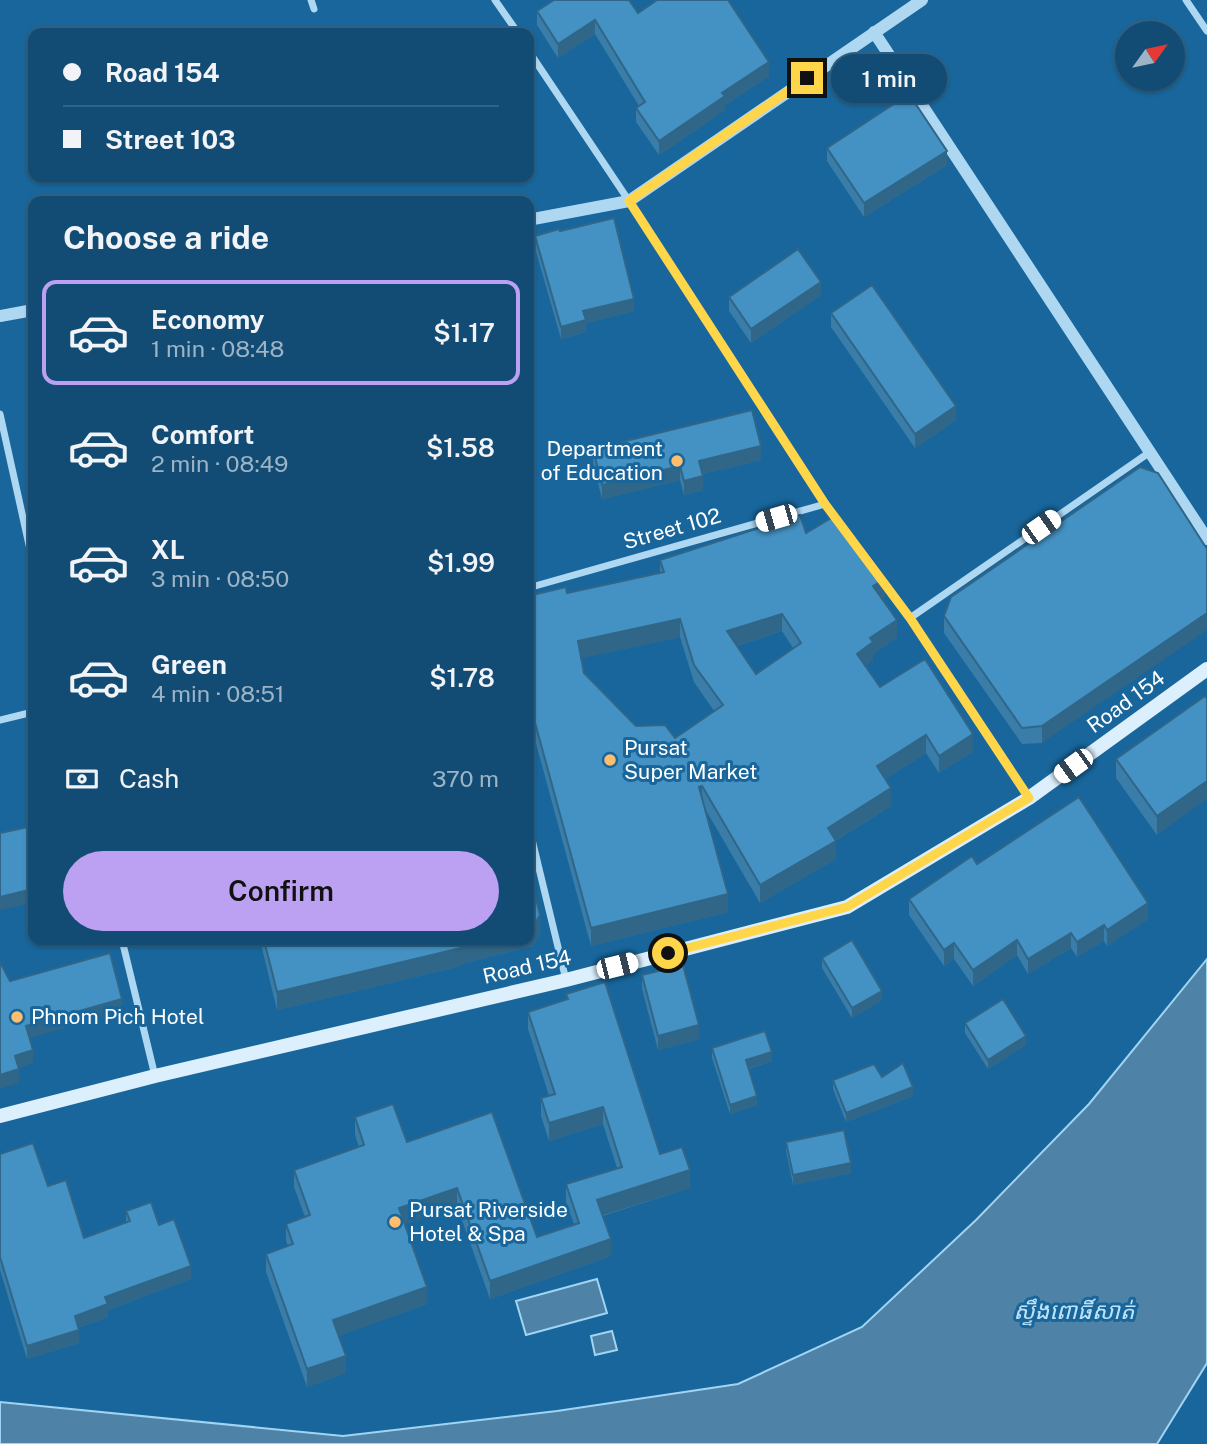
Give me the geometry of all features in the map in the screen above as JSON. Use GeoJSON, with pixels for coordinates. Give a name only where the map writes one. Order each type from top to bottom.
{"type":"FeatureCollection","features":[{"type":"Feature","properties":{"kind":"main road","name":"Road 154"},"geometry":{"type":"LineString","coordinates":[[0,1116],[155,1076],[566,979],[847,907],[1029,798],[1207,669]]}},
{"type":"Feature","properties":{"kind":"street"},"geometry":{"type":"LineString","coordinates":[[311,0],[314,9]]}},
{"type":"Feature","properties":{"kind":"street"},"geometry":{"type":"LineString","coordinates":[[495,0],[514,28]]}},
{"type":"Feature","properties":{"kind":"street"},"geometry":{"type":"LineString","coordinates":[[534,219],[629,201],[922,0]]}},
{"type":"Feature","properties":{"kind":"street"},"geometry":{"type":"LineString","coordinates":[[1186,0],[1207,31]]}},
{"type":"Feature","properties":{"kind":"street"},"geometry":{"type":"LineString","coordinates":[[874,32],[1207,540]]}},
{"type":"Feature","properties":{"kind":"street"},"geometry":{"type":"LineString","coordinates":[[534,59],[825,504],[841,524]]}},
{"type":"Feature","properties":{"kind":"street"},"geometry":{"type":"LineString","coordinates":[[0,316],[28,311]]}},
{"type":"Feature","properties":{"kind":"street"},"geometry":{"type":"LineString","coordinates":[[0,414],[28,540]]}},
{"type":"Feature","properties":{"kind":"street"},"geometry":{"type":"LineString","coordinates":[[910,618],[1150,452]]}},
{"type":"Feature","properties":{"kind":"street","name":"Street 102"},"geometry":{"type":"LineString","coordinates":[[534,586],[825,504]]}},
{"type":"Feature","properties":{"kind":"street"},"geometry":{"type":"LineString","coordinates":[[879,576],[910,618],[1029,798]]}},
{"type":"Feature","properties":{"kind":"street"},"geometry":{"type":"LineString","coordinates":[[0,720],[28,713]]}},
{"type":"Feature","properties":{"kind":"street"},"geometry":{"type":"LineString","coordinates":[[534,848],[566,979]]}},
{"type":"Feature","properties":{"kind":"street"},"geometry":{"type":"LineString","coordinates":[[123,945],[155,1076]]}},
{"type":"Feature","properties":{"kind":"water","name":"ស្ទឹងពោធិ៍សាត់"},"geometry":{"type":"Polygon","coordinates":[[[1207,959],[1207,1363],[1157,1444],[0,1444],[0,1402],[343,1436],[557,1411],[738,1384],[862,1327],[976,1220],[1089,1104],[1207,959]]]}},
{"type":"Feature","properties":{"kind":"water"},"geometry":{"type":"Polygon","coordinates":[[[597,1279],[607,1313],[526,1335],[516,1301],[597,1279]]]}},
{"type":"Feature","properties":{"kind":"water"},"geometry":{"type":"Polygon","coordinates":[[[612,1331],[617,1350],[595,1355],[591,1336],[612,1331]]]}},
{"type":"Feature","properties":{"kind":"building"},"geometry":{"type":"Polygon","coordinates":[[[554,0],[629,0],[638,13],[657,0],[728,0],[769,62],[722,93],[725,96],[659,141],[636,108],[645,102],[595,20],[558,44],[537,11],[554,0]]]}},
{"type":"Feature","properties":{"kind":"building"},"geometry":{"type":"Polygon","coordinates":[[[909,94],[947,151],[864,203],[827,148],[909,94]]]}},
{"type":"Feature","properties":{"kind":"building"},"geometry":{"type":"Polygon","coordinates":[[[614,218],[634,299],[583,311],[586,320],[561,327],[535,236],[614,218]]]}},
{"type":"Feature","properties":{"kind":"building"},"geometry":{"type":"Polygon","coordinates":[[[798,249],[821,282],[751,329],[729,297],[798,249]]]}},
{"type":"Feature","properties":{"kind":"building"},"geometry":{"type":"Polygon","coordinates":[[[872,285],[956,406],[915,434],[831,313],[872,285]]]}},
{"type":"Feature","properties":{"kind":"building","name":"Department of Education"},"geometry":{"type":"Polygon","coordinates":[[[752,410],[761,446],[699,461],[703,476],[684,481],[680,466],[602,485],[593,449],[752,410]]]}},
{"type":"Feature","properties":{"kind":"building"},"geometry":{"type":"Polygon","coordinates":[[[1140,467],[1158,473],[1207,549],[1207,613],[1042,726],[1022,728],[944,616],[951,597],[1140,467]]]}},
{"type":"Feature","properties":{"kind":"building"},"geometry":{"type":"Polygon","coordinates":[[[838,514],[885,579],[873,586],[897,620],[870,638],[873,642],[857,654],[880,687],[925,659],[973,734],[939,756],[926,735],[877,766],[891,788],[828,828],[836,841],[760,885],[702,786],[699,787],[728,894],[591,928],[534,719],[534,595],[566,587],[567,593],[664,572],[660,560],[800,515],[806,533],[838,514]],[[782,614],[727,631],[756,674],[801,643],[782,614]],[[680,619],[578,641],[584,673],[636,726],[665,725],[675,738],[723,705],[694,665],[680,619]]]}},
{"type":"Feature","properties":{"kind":"building"},"geometry":{"type":"Polygon","coordinates":[[[1205,696],[1207,781],[1157,816],[1116,759],[1205,696]]]}},
{"type":"Feature","properties":{"kind":"building"},"geometry":{"type":"Polygon","coordinates":[[[1079,797],[1148,903],[1107,930],[1104,925],[1077,942],[1071,933],[1028,959],[1017,940],[973,970],[954,943],[944,950],[909,899],[972,856],[977,864],[1079,797]]]}},
{"type":"Feature","properties":{"kind":"building"},"geometry":{"type":"Polygon","coordinates":[[[28,827],[28,890],[0,897],[0,833],[28,827]]]}},
{"type":"Feature","properties":{"kind":"building"},"geometry":{"type":"Polygon","coordinates":[[[534,890],[540,915],[534,925],[534,890]]]}},
{"type":"Feature","properties":{"kind":"building"},"geometry":{"type":"Polygon","coordinates":[[[852,940],[882,991],[852,1008],[822,958],[852,940]]]}},
{"type":"Feature","properties":{"kind":"building"},"geometry":{"type":"Polygon","coordinates":[[[265,945],[465,945],[461,948],[277,992],[265,945]]]}},
{"type":"Feature","properties":{"kind":"building"},"geometry":{"type":"Polygon","coordinates":[[[110,953],[122,999],[26,1026],[33,1050],[15,1056],[19,1069],[0,1075],[0,962],[10,981],[110,953]]]}},
{"type":"Feature","properties":{"kind":"building"},"geometry":{"type":"Polygon","coordinates":[[[683,965],[699,1025],[658,1036],[642,975],[683,965]]]}},
{"type":"Feature","properties":{"kind":"building"},"geometry":{"type":"Polygon","coordinates":[[[605,982],[660,1154],[682,1147],[690,1170],[597,1200],[611,1239],[490,1281],[457,1188],[399,1208],[427,1287],[333,1320],[346,1356],[307,1369],[266,1254],[293,1244],[286,1224],[310,1215],[294,1170],[364,1145],[355,1117],[393,1104],[407,1142],[492,1112],[537,1237],[579,1223],[566,1184],[622,1167],[603,1107],[549,1123],[541,1098],[555,1094],[528,1012],[568,999],[566,994],[605,982]]]}},
{"type":"Feature","properties":{"kind":"building"},"geometry":{"type":"Polygon","coordinates":[[[1003,999],[1026,1036],[988,1060],[965,1023],[1003,999]]]}},
{"type":"Feature","properties":{"kind":"building"},"geometry":{"type":"Polygon","coordinates":[[[765,1031],[772,1052],[746,1060],[757,1096],[730,1105],[712,1048],[765,1031]]]}},
{"type":"Feature","properties":{"kind":"building"},"geometry":{"type":"Polygon","coordinates":[[[903,1063],[913,1087],[846,1113],[833,1080],[874,1064],[882,1077],[903,1063]]]}},
{"type":"Feature","properties":{"kind":"building"},"geometry":{"type":"Polygon","coordinates":[[[844,1130],[851,1163],[793,1175],[786,1142],[844,1130]]]}},
{"type":"Feature","properties":{"kind":"building"},"geometry":{"type":"Polygon","coordinates":[[[33,1143],[48,1186],[66,1180],[84,1238],[130,1221],[126,1211],[151,1202],[159,1225],[174,1219],[191,1266],[105,1297],[108,1304],[75,1316],[79,1330],[27,1346],[0,1257],[0,1154],[33,1143]]]}},
{"type":"Feature","properties":{"kind":"place","name":"Department of Education"},"geometry":{"type":"Point","coordinates":[677,461]}},
{"type":"Feature","properties":{"kind":"place","name":"Pursat Super Market"},"geometry":{"type":"Point","coordinates":[610,760]}},
{"type":"Feature","properties":{"kind":"place","name":"Phnom Pich Hotel"},"geometry":{"type":"Point","coordinates":[17,1017]}},
{"type":"Feature","properties":{"kind":"place","name":"Pursat Riverside Hotel & Spa"},"geometry":{"type":"Point","coordinates":[395,1222]}},
{"type":"Feature","properties":{"kind":"route"},"geometry":{"type":"LineString","coordinates":[[668,953],[847,907],[1029,798],[910,618],[825,504],[629,201],[807,78]]}}]}
